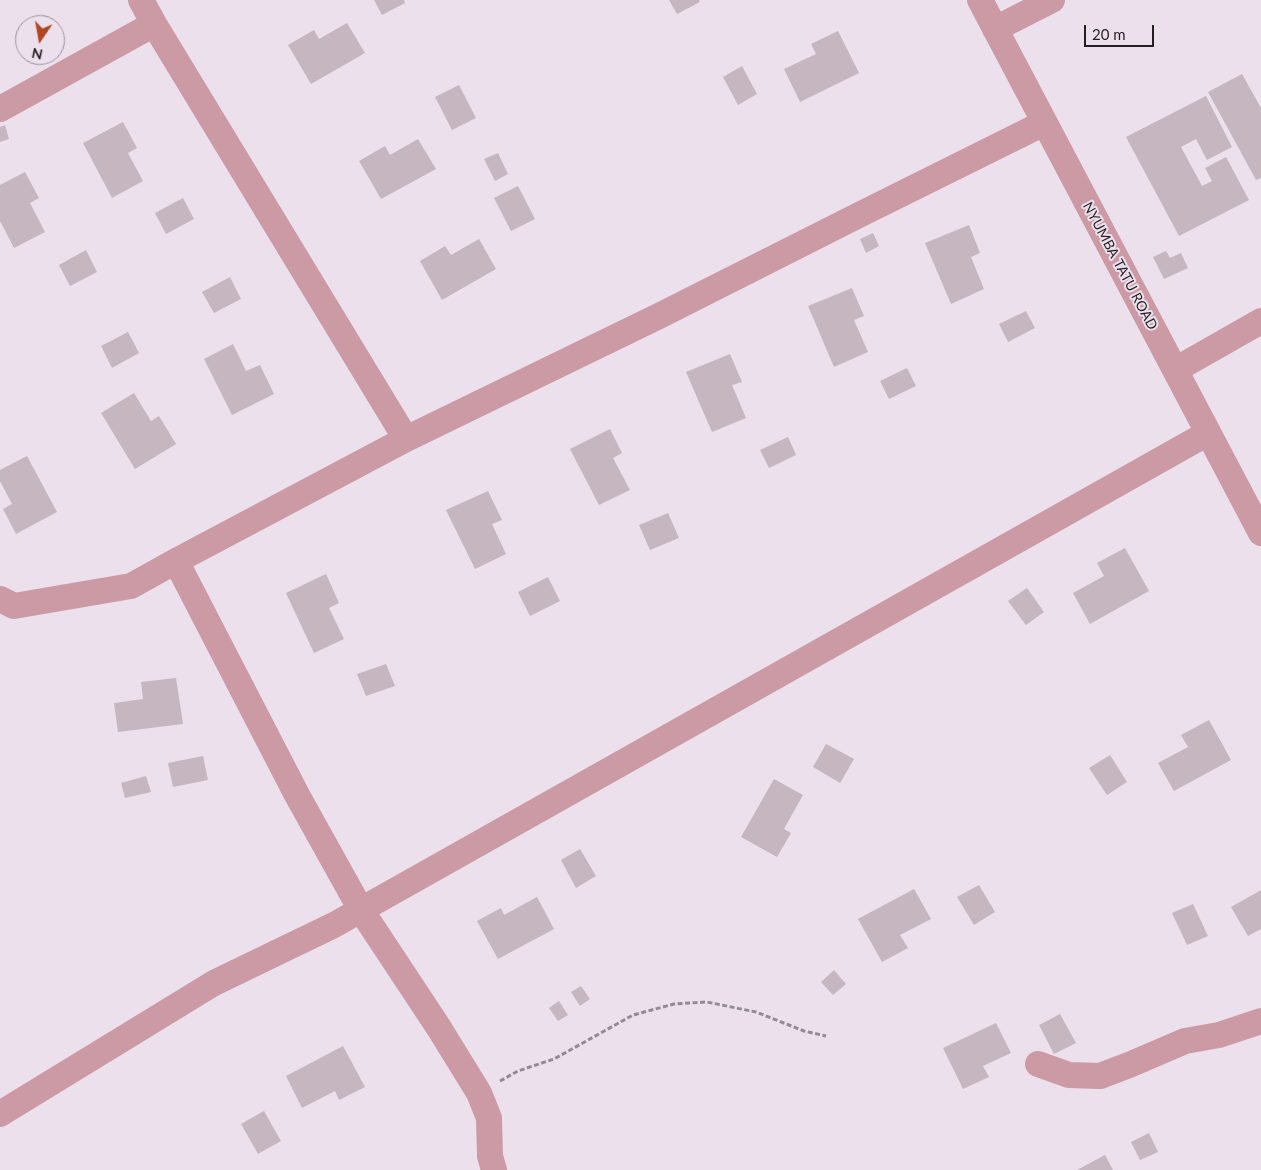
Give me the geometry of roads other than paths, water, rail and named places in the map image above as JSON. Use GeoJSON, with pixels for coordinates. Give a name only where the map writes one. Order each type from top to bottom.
{"type":"FeatureCollection","features":[{"type":"Feature","properties":{"kind":"street"},"geometry":{"type":"LineString","coordinates":[[141,0],[406,439]]}},
{"type":"Feature","properties":{"kind":"street","name":"NYUMBA TATU ROAD"},"geometry":{"type":"LineString","coordinates":[[980,0],[1261,533]]}},
{"type":"Feature","properties":{"kind":"street"},"geometry":{"type":"LineString","coordinates":[[995,29],[1052,0]]}},
{"type":"Feature","properties":{"kind":"street"},"geometry":{"type":"LineString","coordinates":[[0,109],[154,24]]}},
{"type":"Feature","properties":{"kind":"street"},"geometry":{"type":"LineString","coordinates":[[0,599],[14,606],[131,586],[176,560],[406,439],[661,316],[1044,123]]}},
{"type":"Feature","properties":{"kind":"street"},"geometry":{"type":"LineString","coordinates":[[1175,370],[1261,321]]}},
{"type":"Feature","properties":{"kind":"street"},"geometry":{"type":"LineString","coordinates":[[0,1114],[214,983],[334,925],[1208,433]]}},
{"type":"Feature","properties":{"kind":"street"},"geometry":{"type":"LineString","coordinates":[[176,560],[297,795],[361,910],[439,1028],[479,1093],[489,1118],[490,1156],[494,1170]]}},
{"type":"Feature","properties":{"kind":"street"},"geometry":{"type":"LineString","coordinates":[[1038,1064],[1069,1075],[1100,1076],[1184,1041],[1219,1035],[1261,1021]]}}]}
